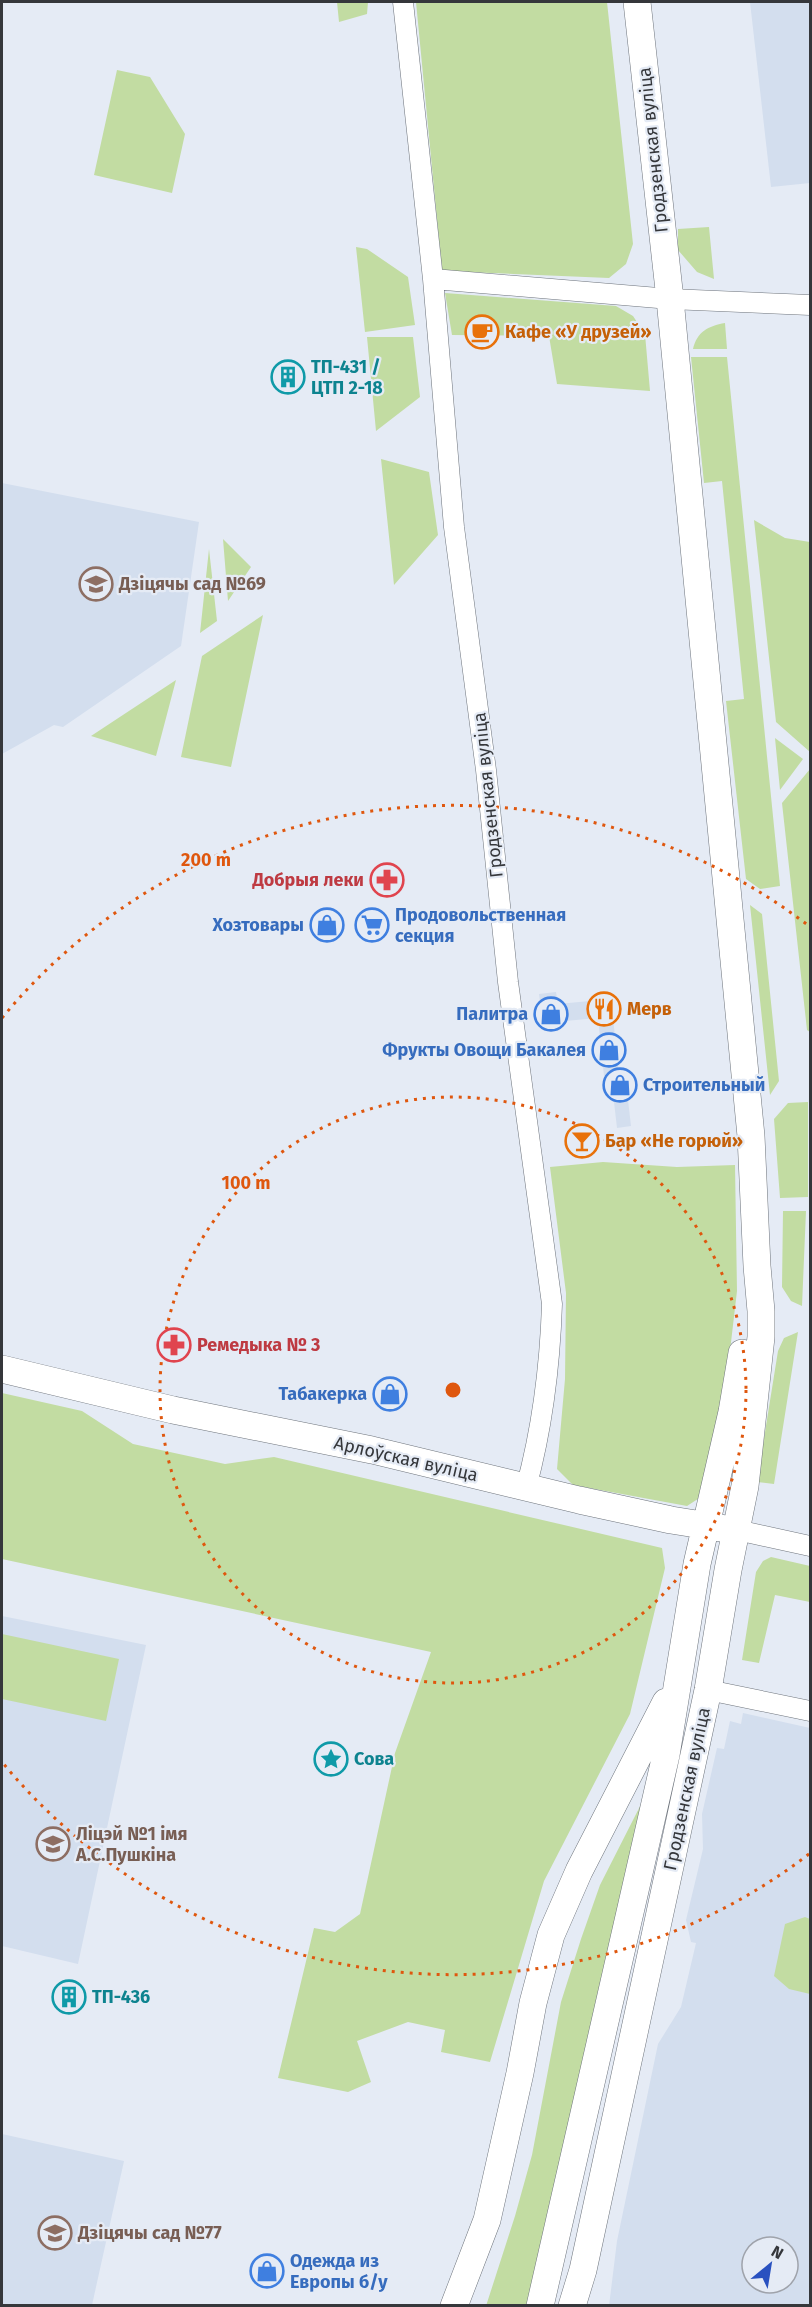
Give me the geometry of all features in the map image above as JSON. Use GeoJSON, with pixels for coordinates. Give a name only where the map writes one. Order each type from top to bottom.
{"type":"FeatureCollection","features":[{"type":"Feature","properties":{"kind":"main road","name":"Гродзенская вуліца"},"geometry":{"type":"LineString","coordinates":[[572,2306],[583,2270],[708,1690],[745,1486],[761,1337],[751,1136],[670,299],[637,2]]}},
{"type":"Feature","properties":{"kind":"main road","name":"Гродзенская вуліца"},"geometry":{"type":"LineString","coordinates":[[540,2306],[666,1755],[697,1564],[732,1412],[757,1266]]}},
{"type":"Feature","properties":{"kind":"main road","name":"Арлоўская вуліца"},"geometry":{"type":"LineString","coordinates":[[2,1369],[173,1410],[372,1450],[526,1488],[671,1520],[737,1530]]}},
{"type":"Feature","properties":{"kind":"main road","name":"Гродзенская вуліца"},"geometry":{"type":"LineString","coordinates":[[454,2306],[487,2220],[533,2003],[551,1935],[579,1871],[679,1676]]}},
{"type":"Feature","properties":{"kind":"main road"},"geometry":{"type":"LineString","coordinates":[[583,2270],[585,2306]]}},
{"type":"Feature","properties":{"kind":"street","name":"Гродзенская вуліца"},"geometry":{"type":"LineString","coordinates":[[403,2],[433,279],[454,527],[486,770],[508,982],[552,1304],[551,1335],[535,1455],[526,1488]]}},
{"type":"Feature","properties":{"kind":"street"},"geometry":{"type":"LineString","coordinates":[[433,279],[670,299],[810,305]]}},
{"type":"Feature","properties":{"kind":"street","name":"Арлоўская вуліца"},"geometry":{"type":"LineString","coordinates":[[737,1530],[810,1546]]}},
{"type":"Feature","properties":{"kind":"street"},"geometry":{"type":"LineString","coordinates":[[708,1690],[810,1711]]}},
{"type":"Feature","properties":{"kind":"shaded area"},"geometry":{"type":"Polygon","coordinates":[[[750,2],[810,2],[810,183],[771,187],[750,2]]]}},
{"type":"Feature","properties":{"kind":"shaded area","name":"Дзіцячы сад №69"},"geometry":{"type":"Polygon","coordinates":[[[2,483],[199,522],[181,646],[63,727],[54,725],[2,754],[2,483]]]}},
{"type":"Feature","properties":{"kind":"shaded area"},"geometry":{"type":"Polygon","coordinates":[[[556,992],[558,1004],[611,999],[619,1074],[625,1074],[631,1126],[617,1128],[611,1076],[604,1076],[598,1018],[543,1023],[539,994],[556,992]]]}},
{"type":"Feature","properties":{"kind":"shaded area","name":"Ліцэй №1 імя А.С.Пушкіна"},"geometry":{"type":"Polygon","coordinates":[[[2,1616],[146,1645],[78,1964],[2,1946],[2,1616]]]}},
{"type":"Feature","properties":{"kind":"shaded area"},"geometry":{"type":"Polygon","coordinates":[[[743,1713],[810,1728],[810,2305],[609,2306],[617,2241],[658,2044],[681,2007],[696,1943],[691,1942],[686,1920],[703,1849],[702,1814],[717,1748],[724,1749],[730,1721],[741,1724],[743,1713]]]}},
{"type":"Feature","properties":{"kind":"shaded area","name":"Дзіцячы сад №77"},"geometry":{"type":"Polygon","coordinates":[[[2,2134],[124,2161],[92,2305],[2,2305],[2,2134]]]}},
{"type":"Feature","properties":{"kind":"green space"},"geometry":{"type":"Polygon","coordinates":[[[337,2],[368,2],[367,14],[339,22],[337,2]]]}},
{"type":"Feature","properties":{"kind":"green space"},"geometry":{"type":"Polygon","coordinates":[[[416,2],[607,2],[633,244],[626,264],[609,278],[442,271],[416,2]]]}},
{"type":"Feature","properties":{"kind":"green space"},"geometry":{"type":"Polygon","coordinates":[[[117,70],[150,77],[185,134],[172,193],[94,175],[117,70]]]}},
{"type":"Feature","properties":{"kind":"green space"},"geometry":{"type":"Polygon","coordinates":[[[709,227],[714,279],[697,272],[678,250],[678,229],[709,227]]]}},
{"type":"Feature","properties":{"kind":"green space"},"geometry":{"type":"Polygon","coordinates":[[[356,247],[367,249],[408,277],[415,325],[365,332],[356,247]]]}},
{"type":"Feature","properties":{"kind":"green space"},"geometry":{"type":"Polygon","coordinates":[[[445,293],[616,306],[633,316],[645,334],[650,391],[557,384],[549,336],[452,335],[445,293]]]}},
{"type":"Feature","properties":{"kind":"green space"},"geometry":{"type":"Polygon","coordinates":[[[725,323],[727,349],[693,349],[700,334],[713,326],[725,323]]]}},
{"type":"Feature","properties":{"kind":"green space"},"geometry":{"type":"Polygon","coordinates":[[[367,337],[413,337],[420,397],[376,431],[367,337]]]}},
{"type":"Feature","properties":{"kind":"green space"},"geometry":{"type":"Polygon","coordinates":[[[691,357],[727,357],[780,886],[760,889],[746,879],[726,701],[744,699],[722,481],[704,483],[691,357]]]}},
{"type":"Feature","properties":{"kind":"green space"},"geometry":{"type":"Polygon","coordinates":[[[381,459],[429,472],[438,535],[394,585],[381,459]]]}},
{"type":"Feature","properties":{"kind":"green space"},"geometry":{"type":"Polygon","coordinates":[[[754,520],[785,538],[810,542],[810,752],[776,722],[754,520]]]}},
{"type":"Feature","properties":{"kind":"green space"},"geometry":{"type":"Polygon","coordinates":[[[223,539],[251,567],[228,601],[223,539]]]}},
{"type":"Feature","properties":{"kind":"green space"},"geometry":{"type":"Polygon","coordinates":[[[209,549],[217,621],[200,633],[209,549]]]}},
{"type":"Feature","properties":{"kind":"green space"},"geometry":{"type":"Polygon","coordinates":[[[263,615],[231,767],[181,757],[202,656],[263,615]]]}},
{"type":"Feature","properties":{"kind":"green space"},"geometry":{"type":"Polygon","coordinates":[[[176,680],[156,756],[91,736],[176,680]]]}},
{"type":"Feature","properties":{"kind":"green space"},"geometry":{"type":"Polygon","coordinates":[[[775,738],[803,759],[780,790],[775,738]]]}},
{"type":"Feature","properties":{"kind":"green space"},"geometry":{"type":"Polygon","coordinates":[[[810,769],[810,1032],[807,1030],[782,803],[810,769]]]}},
{"type":"Feature","properties":{"kind":"green space"},"geometry":{"type":"Polygon","coordinates":[[[750,905],[762,914],[779,1081],[770,1095],[750,905]]]}},
{"type":"Feature","properties":{"kind":"green space"},"geometry":{"type":"Polygon","coordinates":[[[808,1102],[808,1197],[780,1198],[774,1119],[788,1103],[808,1102]]]}},
{"type":"Feature","properties":{"kind":"green space"},"geometry":{"type":"Polygon","coordinates":[[[603,1162],[677,1167],[735,1165],[737,1291],[726,1385],[704,1495],[687,1506],[573,1485],[557,1469],[565,1379],[566,1293],[550,1167],[603,1162]]]}},
{"type":"Feature","properties":{"kind":"green space"},"geometry":{"type":"Polygon","coordinates":[[[783,1211],[806,1211],[802,1306],[791,1301],[782,1287],[783,1211]]]}},
{"type":"Feature","properties":{"kind":"green space"},"geometry":{"type":"Polygon","coordinates":[[[798,1332],[774,1484],[757,1482],[778,1351],[784,1338],[798,1332]]]}},
{"type":"Feature","properties":{"kind":"green space"},"geometry":{"type":"Polygon","coordinates":[[[2,1393],[82,1411],[133,1444],[225,1464],[274,1457],[662,1548],[665,1568],[630,1714],[544,1881],[490,2062],[441,2052],[445,2030],[408,2022],[357,2041],[371,2082],[348,2092],[278,2078],[314,1928],[335,1932],[360,1914],[395,1753],[431,1652],[2,1559],[2,1393]]]}},
{"type":"Feature","properties":{"kind":"green space"},"geometry":{"type":"Polygon","coordinates":[[[771,1557],[810,1566],[810,1602],[775,1595],[759,1663],[742,1660],[756,1572],[763,1561],[771,1557]]]}},
{"type":"Feature","properties":{"kind":"green space"},"geometry":{"type":"Polygon","coordinates":[[[2,1634],[119,1659],[106,1721],[2,1699],[2,1634]]]}},
{"type":"Feature","properties":{"kind":"green space"},"geometry":{"type":"Polygon","coordinates":[[[663,1761],[540,2305],[486,2306],[532,2155],[561,2002],[581,1939],[600,1885],[663,1761]]]}},
{"type":"Feature","properties":{"kind":"green space"},"geometry":{"type":"Polygon","coordinates":[[[805,1917],[810,1919],[810,1994],[789,1989],[774,1976],[785,1924],[805,1917]]]}},
{"type":"Feature","properties":{"kind":"place","name":"Кафе «У друзей»"},"geometry":{"type":"Point","coordinates":[482,332]}},
{"type":"Feature","properties":{"kind":"place","name":"ТП-431 / ЦТП 2-18"},"geometry":{"type":"Point","coordinates":[288,377]}},
{"type":"Feature","properties":{"kind":"place","name":"Дзіцячы сад №69"},"geometry":{"type":"Point","coordinates":[96,584]}},
{"type":"Feature","properties":{"kind":"place","name":"Добрыя леки"},"geometry":{"type":"Point","coordinates":[387,880]}},
{"type":"Feature","properties":{"kind":"place","name":"Хозтовары"},"geometry":{"type":"Point","coordinates":[327,925]}},
{"type":"Feature","properties":{"kind":"place","name":"Продовольственная секция"},"geometry":{"type":"Point","coordinates":[372,925]}},
{"type":"Feature","properties":{"kind":"place","name":"Мерв"},"geometry":{"type":"Point","coordinates":[604,1009]}},
{"type":"Feature","properties":{"kind":"place","name":"Палитра"},"geometry":{"type":"Point","coordinates":[551,1014]}},
{"type":"Feature","properties":{"kind":"place","name":"Фрукты Овощи Бакалея"},"geometry":{"type":"Point","coordinates":[609,1050]}},
{"type":"Feature","properties":{"kind":"place","name":"Строительный"},"geometry":{"type":"Point","coordinates":[620,1085]}},
{"type":"Feature","properties":{"kind":"place","name":"Бар «Не горюй»"},"geometry":{"type":"Point","coordinates":[582,1141]}},
{"type":"Feature","properties":{"kind":"place","name":"Ремедыка № 3"},"geometry":{"type":"Point","coordinates":[174,1345]}},
{"type":"Feature","properties":{"kind":"place","name":"Табакерка"},"geometry":{"type":"Point","coordinates":[390,1394]}},
{"type":"Feature","properties":{"kind":"place","name":"Сова"},"geometry":{"type":"Point","coordinates":[331,1759]}},
{"type":"Feature","properties":{"kind":"place","name":"Ліцэй №1 імя А.С.Пушкіна"},"geometry":{"type":"Point","coordinates":[53,1844]}},
{"type":"Feature","properties":{"kind":"place","name":"ТП-436"},"geometry":{"type":"Point","coordinates":[69,1997]}},
{"type":"Feature","properties":{"kind":"place","name":"Дзіцячы сад №77"},"geometry":{"type":"Point","coordinates":[55,2233]}},
{"type":"Feature","properties":{"kind":"place","name":"Одежда из Европы б/у"},"geometry":{"type":"Point","coordinates":[267,2271]}}]}
